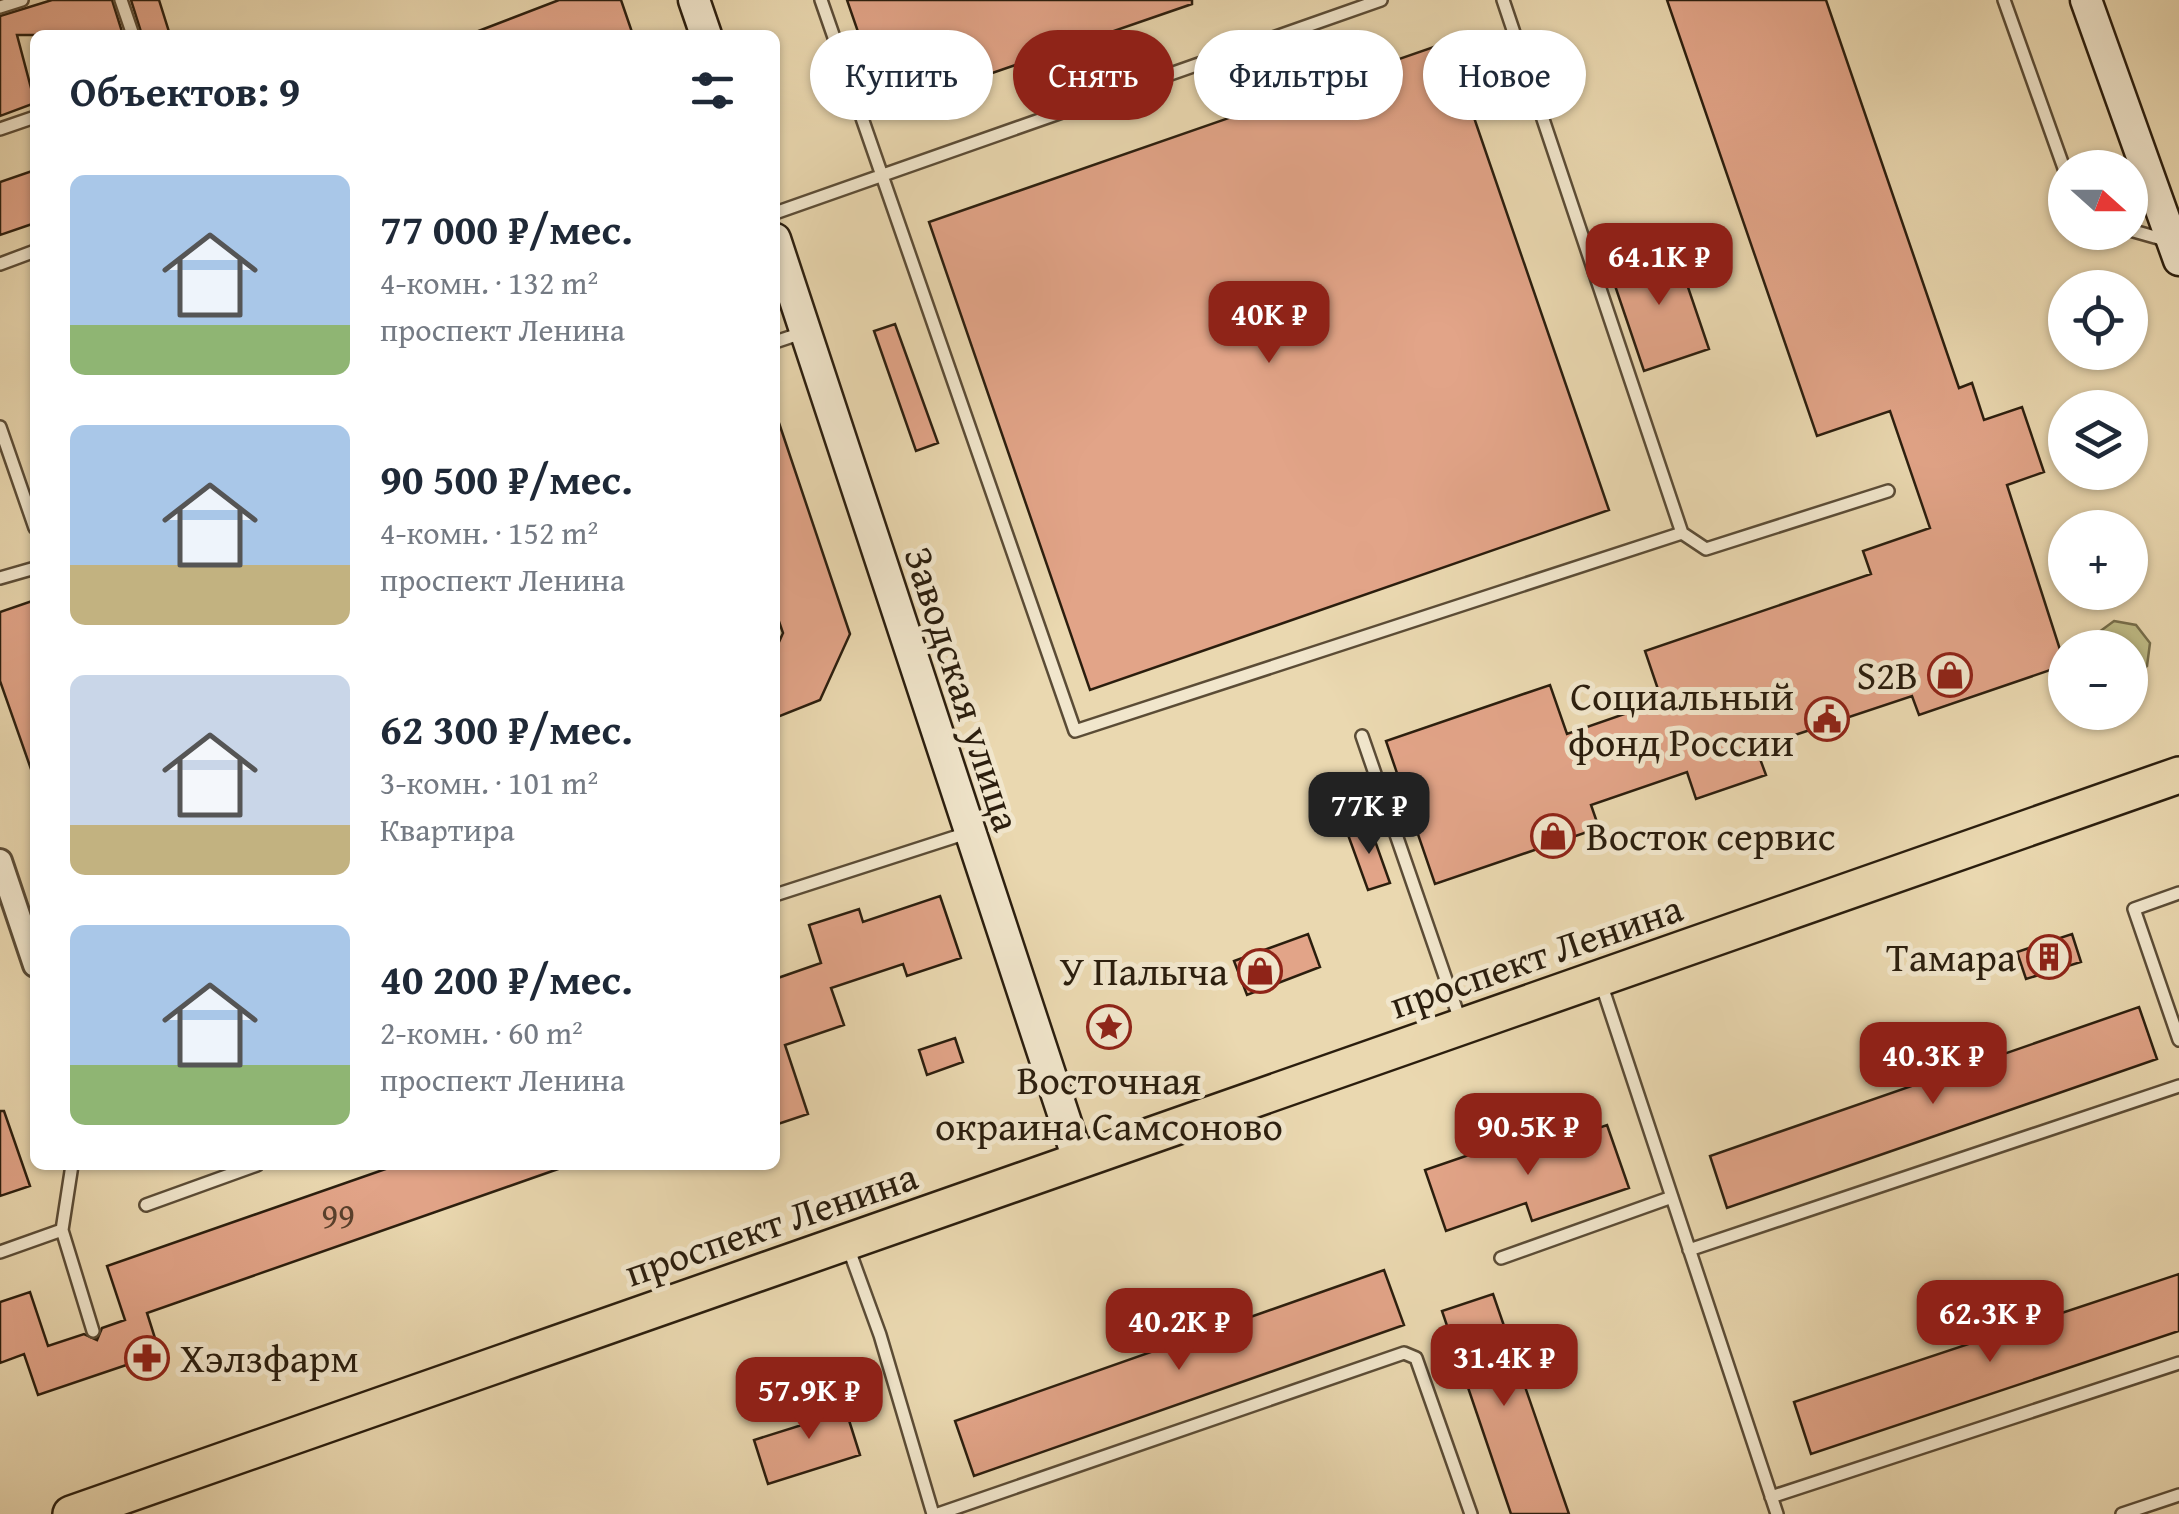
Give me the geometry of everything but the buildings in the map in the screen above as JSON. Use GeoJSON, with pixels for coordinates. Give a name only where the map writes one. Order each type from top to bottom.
{"type":"FeatureCollection","features":[{"type":"Feature","properties":{"kind":"main road","name":"проспект Ленина"},"geometry":{"type":"LineString","coordinates":[[71,1514],[2179,776]]}},
{"type":"Feature","properties":{"kind":"street"},"geometry":{"type":"LineString","coordinates":[[694,0],[704,30]]}},
{"type":"Feature","properties":{"kind":"street"},"geometry":{"type":"LineString","coordinates":[[2086,0],[2176,251]]}},
{"type":"Feature","properties":{"kind":"street","name":"Заводская улица"},"geometry":{"type":"LineString","coordinates":[[780,255],[967,833],[1079,1162]]}},
{"type":"Feature","properties":{"kind":"street"},"geometry":{"type":"LineString","coordinates":[[0,861],[30,949]]}},
{"type":"Feature","properties":{"kind":"lane"},"geometry":{"type":"LineString","coordinates":[[0,8],[22,0]]}},
{"type":"Feature","properties":{"kind":"lane"},"geometry":{"type":"LineString","coordinates":[[121,0],[131,30]]}},
{"type":"Feature","properties":{"kind":"lane"},"geometry":{"type":"LineString","coordinates":[[820,0],[1075,731],[1682,533]]}},
{"type":"Feature","properties":{"kind":"lane"},"geometry":{"type":"LineString","coordinates":[[780,211],[1381,0]]}},
{"type":"Feature","properties":{"kind":"lane"},"geometry":{"type":"LineString","coordinates":[[1503,0],[1682,533],[1706,549],[1888,491]]}},
{"type":"Feature","properties":{"kind":"lane"},"geometry":{"type":"LineString","coordinates":[[2004,0],[2058,150]]}},
{"type":"Feature","properties":{"kind":"lane"},"geometry":{"type":"LineString","coordinates":[[0,130],[30,119]]}},
{"type":"Feature","properties":{"kind":"lane"},"geometry":{"type":"LineString","coordinates":[[2148,238],[2176,251]]}},
{"type":"Feature","properties":{"kind":"lane"},"geometry":{"type":"LineString","coordinates":[[0,264],[30,253]]}},
{"type":"Feature","properties":{"kind":"lane"},"geometry":{"type":"LineString","coordinates":[[780,340],[806,332]]}},
{"type":"Feature","properties":{"kind":"lane"},"geometry":{"type":"LineString","coordinates":[[0,427],[30,514]]}},
{"type":"Feature","properties":{"kind":"lane"},"geometry":{"type":"LineString","coordinates":[[0,578],[30,569]]}},
{"type":"Feature","properties":{"kind":"lane"},"geometry":{"type":"LineString","coordinates":[[1362,736],[1463,1027]]}},
{"type":"Feature","properties":{"kind":"lane"},"geometry":{"type":"LineString","coordinates":[[780,892],[967,833]]}},
{"type":"Feature","properties":{"kind":"lane"},"geometry":{"type":"LineString","coordinates":[[2179,893],[2134,909],[2179,1040]]}},
{"type":"Feature","properties":{"kind":"lane"},"geometry":{"type":"LineString","coordinates":[[1600,979],[1777,1514]]}},
{"type":"Feature","properties":{"kind":"lane"},"geometry":{"type":"LineString","coordinates":[[1689,1250],[2179,1086]]}},
{"type":"Feature","properties":{"kind":"lane"},"geometry":{"type":"LineString","coordinates":[[71,1170],[62,1230],[93,1331]]}},
{"type":"Feature","properties":{"kind":"lane"},"geometry":{"type":"LineString","coordinates":[[146,1205],[244,1170]]}},
{"type":"Feature","properties":{"kind":"lane"},"geometry":{"type":"LineString","coordinates":[[1501,1258],[1672,1197]]}},
{"type":"Feature","properties":{"kind":"lane"},"geometry":{"type":"LineString","coordinates":[[0,1252],[62,1230]]}},
{"type":"Feature","properties":{"kind":"lane"},"geometry":{"type":"LineString","coordinates":[[846,1242],[880,1334],[936,1514],[1404,1353],[1416,1358],[1470,1514]]}},
{"type":"Feature","properties":{"kind":"lane"},"geometry":{"type":"LineString","coordinates":[[1771,1497],[2179,1363]]}},
{"type":"Feature","properties":{"kind":"lane"},"geometry":{"type":"LineString","coordinates":[[2122,1514],[2179,1494]]}},
{"type":"Feature","properties":{"kind":"shaded area"},"geometry":{"type":"Polygon","coordinates":[[[2114,621],[2136,625],[2140,630],[2102,630],[2114,621]]]}},
{"type":"Feature","properties":{"kind":"place","name":"S2B"},"geometry":{"type":"Point","coordinates":[1950,675]}},
{"type":"Feature","properties":{"kind":"place","name":"Социальный фонд России"},"geometry":{"type":"Point","coordinates":[1827,719]}},
{"type":"Feature","properties":{"kind":"place","name":"Восток сервис"},"geometry":{"type":"Point","coordinates":[1553,836]}},
{"type":"Feature","properties":{"kind":"place","name":"Тамара"},"geometry":{"type":"Point","coordinates":[2049,957]}},
{"type":"Feature","properties":{"kind":"place","name":"У Палыча"},"geometry":{"type":"Point","coordinates":[1260,971]}},
{"type":"Feature","properties":{"kind":"place","name":"Восточная окраина Самсоново"},"geometry":{"type":"Point","coordinates":[1109,1027]}},
{"type":"Feature","properties":{"kind":"place","name":"Хэлзфарм"},"geometry":{"type":"Point","coordinates":[147,1358]}}]}
